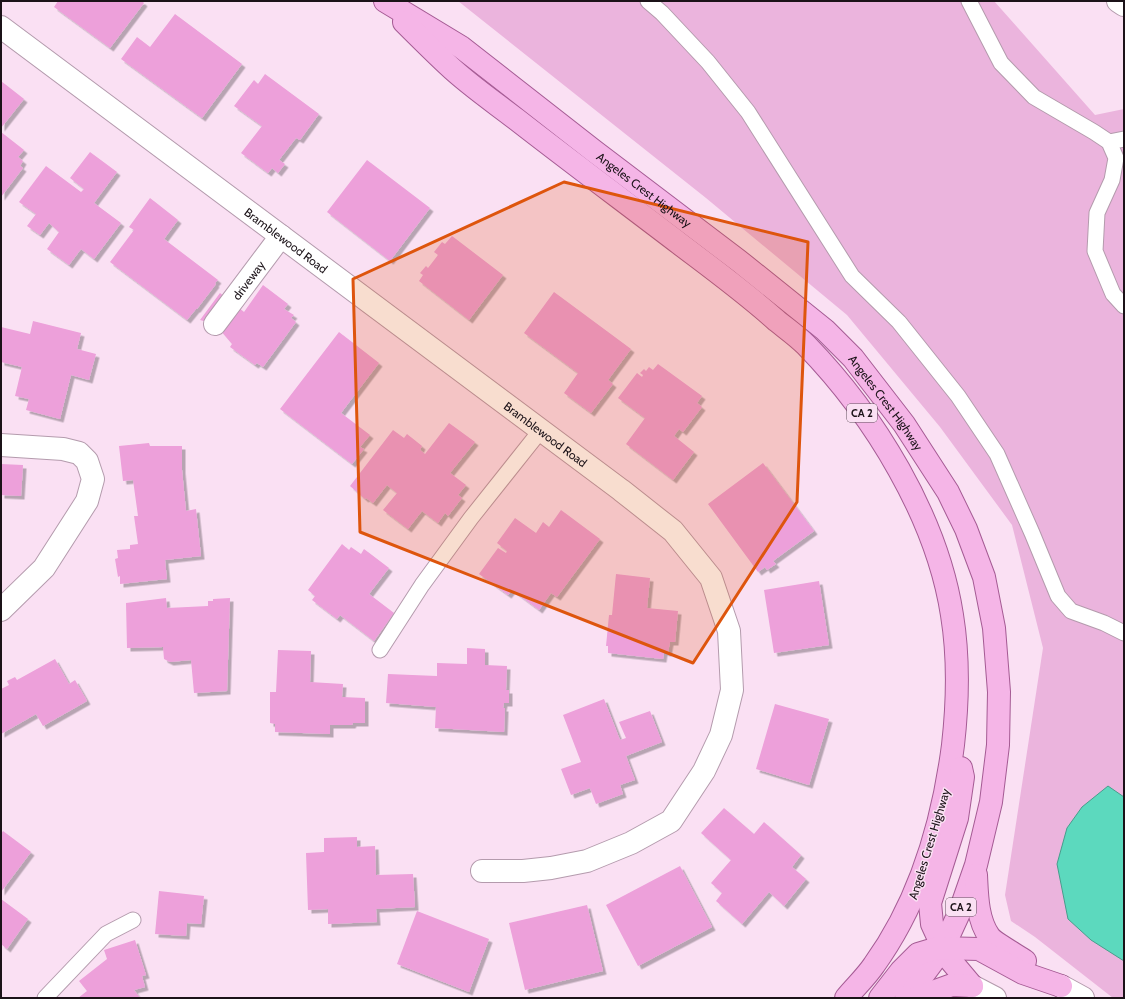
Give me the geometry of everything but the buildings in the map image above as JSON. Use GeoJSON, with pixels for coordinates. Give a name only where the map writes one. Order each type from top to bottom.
{"type":"FeatureCollection","features":[{"type":"Feature","properties":{"kind":"main road","name":"Angeles Crest Highway"},"geometry":{"type":"LineString","coordinates":[[384,1],[450,68],[563,156],[750,297],[804,344],[860,408],[904,477],[931,538],[942,572],[952,613],[957,657],[958,692],[954,733],[948,781],[937,827],[914,896],[892,938],[876,962],[846,998]]}},
{"type":"Feature","properties":{"kind":"main road","name":"Angeles Crest Highway"},"geometry":{"type":"LineString","coordinates":[[384,1],[461,47],[594,151],[739,261],[825,330],[853,358],[904,424],[948,492],[966,529],[984,577],[994,628],[999,692],[998,745],[991,802],[976,866],[960,911],[944,948],[906,998]]}},
{"type":"Feature","properties":{"kind":"main road"},"geometry":{"type":"LineString","coordinates":[[954,733],[963,777],[957,818],[930,903],[932,924],[944,948],[951,961],[972,986]]}},
{"type":"Feature","properties":{"kind":"main road"},"geometry":{"type":"LineString","coordinates":[[976,866],[977,902],[982,922],[989,937],[1060,986]]}},
{"type":"Feature","properties":{"kind":"main road"},"geometry":{"type":"LineString","coordinates":[[880,998],[901,971],[918,954],[938,948],[979,949],[1023,973],[1060,986]]}},
{"type":"Feature","properties":{"kind":"main road"},"geometry":{"type":"LineString","coordinates":[[916,998],[952,985],[972,986]]}},
{"type":"Feature","properties":{"kind":"street"},"geometry":{"type":"LineString","coordinates":[[1118,1],[1124,6]]}},
{"type":"Feature","properties":{"kind":"street","name":"Bramblewood Road"},"geometry":{"type":"LineString","coordinates":[[1,27],[621,490],[673,531],[711,578],[729,631],[732,690],[721,735],[704,771],[671,821],[631,843],[587,861],[551,868],[523,871],[482,871]]}},
{"type":"Feature","properties":{"kind":"street","name":"driveway"},"geometry":{"type":"LineString","coordinates":[[215,324],[281,236]]}},
{"type":"Feature","properties":{"kind":"street"},"geometry":{"type":"LineString","coordinates":[[1,445],[63,449],[79,453],[87,461],[93,479],[87,501],[44,568],[1,610]]}},
{"type":"Feature","properties":{"kind":"street"},"geometry":{"type":"LineString","coordinates":[[972,986],[995,998]]}},
{"type":"Feature","properties":{"kind":"street"},"geometry":{"type":"LineString","coordinates":[[1060,986],[1083,998]]}},
{"type":"Feature","properties":{"kind":"lane"},"geometry":{"type":"LineString","coordinates":[[648,1],[662,13],[708,62],[744,107],[852,276],[899,322],[958,396],[997,454],[1058,596],[1071,612],[1104,623],[1124,633]]}},
{"type":"Feature","properties":{"kind":"lane"},"geometry":{"type":"LineString","coordinates":[[969,1],[1001,63],[1034,97],[1109,142],[1116,158],[1112,180],[1097,213],[1095,251],[1113,294],[1124,306]]}},
{"type":"Feature","properties":{"kind":"lane"},"geometry":{"type":"LineString","coordinates":[[1109,142],[1124,139]]}},
{"type":"Feature","properties":{"kind":"lane"},"geometry":{"type":"LineString","coordinates":[[380,650],[422,585],[471,518],[541,430]]}},
{"type":"Feature","properties":{"kind":"lane"},"geometry":{"type":"LineString","coordinates":[[45,998],[106,934],[133,920]]}},
{"type":"Feature","properties":{"kind":"highlighted area"},"geometry":{"type":"Polygon","coordinates":[[[564,182],[808,242],[797,502],[693,663],[360,532],[353,279],[564,182]]]}},
{"type":"Feature","properties":{"kind":"shaded area"},"geometry":{"type":"Polygon","coordinates":[[[458,1],[994,1],[1095,115],[1124,109],[1124,998],[1113,998],[1035,937],[1011,921],[1005,895],[1043,648],[1012,525],[940,427],[847,315],[706,198],[458,1]]]}},
{"type":"Feature","properties":{"kind":"shaded area"},"geometry":{"type":"Polygon","coordinates":[[[1108,786],[1124,797],[1124,961],[1091,940],[1068,919],[1057,864],[1067,828],[1082,807],[1108,786]]]}}]}
